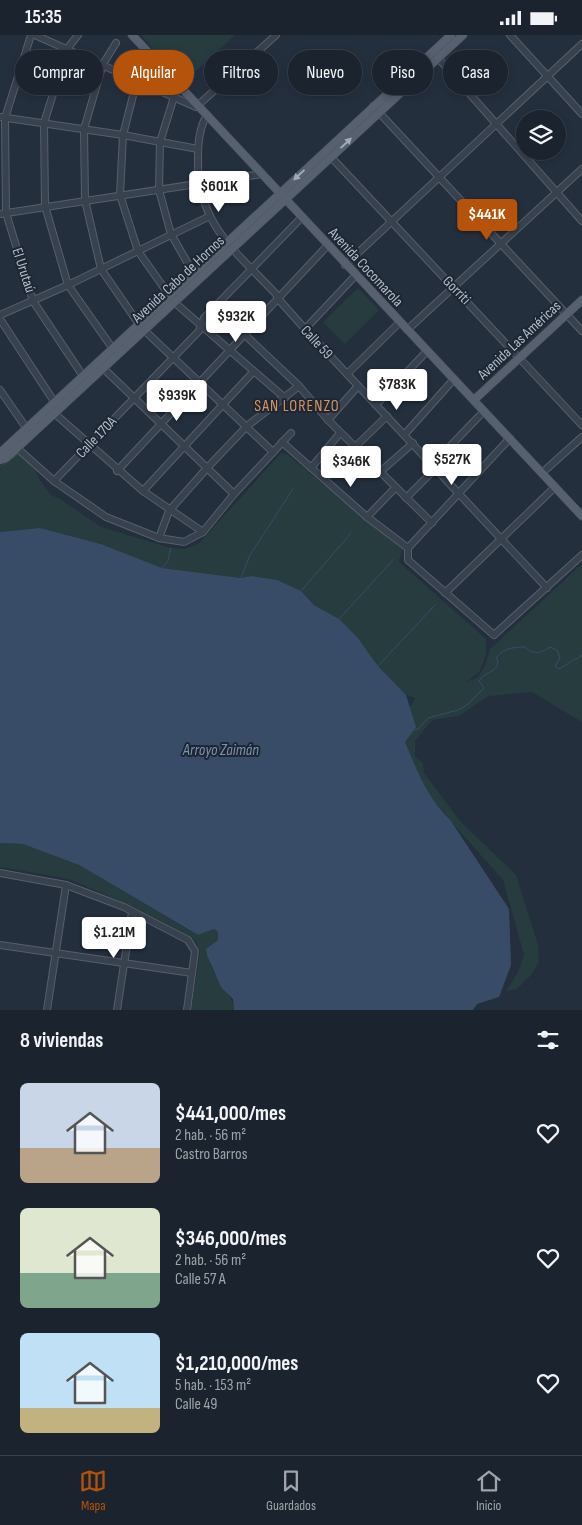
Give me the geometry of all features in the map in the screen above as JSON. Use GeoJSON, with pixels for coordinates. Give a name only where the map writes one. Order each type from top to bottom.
{"type":"FeatureCollection","features":[{"type":"Feature","properties":{"kind":"main road","name":"Avenida Cocomarola"},"geometry":{"type":"LineString","coordinates":[[132,35],[355,276],[582,516]]}},
{"type":"Feature","properties":{"kind":"main road","name":"Avenida Cabo de Hornos"},"geometry":{"type":"LineString","coordinates":[[0,453],[103,368],[114,353],[450,35]]}},
{"type":"Feature","properties":{"kind":"main road","name":"Avenida Cabo de Hornos"},"geometry":{"type":"LineString","coordinates":[[282,196],[331,157],[462,35]]}},
{"type":"Feature","properties":{"kind":"main road","name":"Avenida Cabo de Hornos"},"geometry":{"type":"LineString","coordinates":[[0,460],[6,458],[17,448],[56,408],[83,376],[144,330],[171,299]]}},
{"type":"Feature","properties":{"kind":"main road","name":"Avenida Las Américas"},"geometry":{"type":"LineString","coordinates":[[474,400],[582,300]]}},
{"type":"Feature","properties":{"kind":"street","name":"El Urutaú"},"geometry":{"type":"LineString","coordinates":[[32,35],[2,117],[3,214],[34,301],[83,376]]}},
{"type":"Feature","properties":{"kind":"street"},"geometry":{"type":"LineString","coordinates":[[35,35],[67,49]]}},
{"type":"Feature","properties":{"kind":"street"},"geometry":{"type":"LineString","coordinates":[[78,35],[67,49],[44,123],[45,206],[68,285],[114,353]]}},
{"type":"Feature","properties":{"kind":"street"},"geometry":{"type":"LineString","coordinates":[[170,95],[196,107],[199,106],[276,35]]}},
{"type":"Feature","properties":{"kind":"street"},"geometry":{"type":"LineString","coordinates":[[510,35],[582,114]]}},
{"type":"Feature","properties":{"kind":"street"},"geometry":{"type":"LineString","coordinates":[[113,69],[103,64],[116,43]]}},
{"type":"Feature","properties":{"kind":"street"},"geometry":{"type":"LineString","coordinates":[[345,265],[582,44]]}},
{"type":"Feature","properties":{"kind":"street"},"geometry":{"type":"LineString","coordinates":[[438,58],[582,221]]}},
{"type":"Feature","properties":{"kind":"street"},"geometry":{"type":"LineString","coordinates":[[94,95],[84,129],[85,201],[101,269],[136,320]]}},
{"type":"Feature","properties":{"kind":"street"},"geometry":{"type":"LineString","coordinates":[[132,95],[122,135],[120,195],[138,251],[171,299],[285,398]]}},
{"type":"Feature","properties":{"kind":"street"},"geometry":{"type":"LineString","coordinates":[[174,97],[160,142],[159,190],[171,234],[191,269]]}},
{"type":"Feature","properties":{"kind":"street"},"geometry":{"type":"LineString","coordinates":[[373,106],[582,331]]}},
{"type":"Feature","properties":{"kind":"street"},"geometry":{"type":"LineString","coordinates":[[0,315],[68,285],[208,217],[198,183],[198,149],[207,115]]}},
{"type":"Feature","properties":{"kind":"street"},"geometry":{"type":"LineString","coordinates":[[2,117],[122,135],[198,149]]}},
{"type":"Feature","properties":{"kind":"street","name":"Gorriti"},"geometry":{"type":"LineString","coordinates":[[331,157],[582,425]]}},
{"type":"Feature","properties":{"kind":"street"},"geometry":{"type":"LineString","coordinates":[[407,330],[582,169]]}},
{"type":"Feature","properties":{"kind":"street"},"geometry":{"type":"LineString","coordinates":[[3,214],[262,174]]}},
{"type":"Feature","properties":{"kind":"street","name":"Calle 59"},"geometry":{"type":"LineString","coordinates":[[208,217],[229,245],[305,329],[460,493],[547,589]]}},
{"type":"Feature","properties":{"kind":"street","name":"Calle 170A"},"geometry":{"type":"LineString","coordinates":[[54,481],[199,331],[204,318],[251,268],[302,218]]}},
{"type":"Feature","properties":{"kind":"street"},"geometry":{"type":"LineString","coordinates":[[117,471],[198,381],[327,245]]}},
{"type":"Feature","properties":{"kind":"street"},"geometry":{"type":"LineString","coordinates":[[305,329],[355,276]]}},
{"type":"Feature","properties":{"kind":"street"},"geometry":{"type":"LineString","coordinates":[[0,319],[56,408],[88,445],[117,471],[169,511],[203,532]]}},
{"type":"Feature","properties":{"kind":"street"},"geometry":{"type":"LineString","coordinates":[[347,375],[400,322]]}},
{"type":"Feature","properties":{"kind":"street"},"geometry":{"type":"LineString","coordinates":[[144,330],[273,452]]}},
{"type":"Feature","properties":{"kind":"street"},"geometry":{"type":"LineString","coordinates":[[243,333],[299,386],[340,433],[432,523]]}},
{"type":"Feature","properties":{"kind":"street"},"geometry":{"type":"LineString","coordinates":[[376,405],[427,351]]}},
{"type":"Feature","properties":{"kind":"street"},"geometry":{"type":"LineString","coordinates":[[103,368],[234,494]]}},
{"type":"Feature","properties":{"kind":"street"},"geometry":{"type":"LineString","coordinates":[[143,491],[253,372]]}},
{"type":"Feature","properties":{"kind":"street"},"geometry":{"type":"LineString","coordinates":[[405,434],[454,379]]}},
{"type":"Feature","properties":{"kind":"street"},"geometry":{"type":"LineString","coordinates":[[159,538],[169,511],[208,467],[246,426],[299,386]]}},
{"type":"Feature","properties":{"kind":"street"},"geometry":{"type":"LineString","coordinates":[[328,420],[358,386]]}},
{"type":"Feature","properties":{"kind":"street"},"geometry":{"type":"LineString","coordinates":[[0,389],[27,429]]}},
{"type":"Feature","properties":{"kind":"street"},"geometry":{"type":"LineString","coordinates":[[406,498],[484,411]]}},
{"type":"Feature","properties":{"kind":"street"},"geometry":{"type":"LineString","coordinates":[[355,447],[387,416]]}},
{"type":"Feature","properties":{"kind":"street"},"geometry":{"type":"LineString","coordinates":[[17,448],[54,481],[106,517],[159,538],[184,542],[203,532],[234,494],[291,433]]}},
{"type":"Feature","properties":{"kind":"street"},"geometry":{"type":"LineString","coordinates":[[311,468],[340,433]]}},
{"type":"Feature","properties":{"kind":"street"},"geometry":{"type":"LineString","coordinates":[[542,473],[582,437]]}},
{"type":"Feature","properties":{"kind":"street"},"geometry":{"type":"LineString","coordinates":[[510,438],[408,548],[408,560],[494,635],[547,589],[582,555]]}},
{"type":"Feature","properties":{"kind":"street"},"geometry":{"type":"LineString","coordinates":[[282,442],[367,517],[408,548]]}},
{"type":"Feature","properties":{"kind":"street"},"geometry":{"type":"LineString","coordinates":[[380,472],[413,443]]}},
{"type":"Feature","properties":{"kind":"street"},"geometry":{"type":"LineString","coordinates":[[444,593],[555,487]]}},
{"type":"Feature","properties":{"kind":"street"},"geometry":{"type":"LineString","coordinates":[[367,517],[395,488]]}},
{"type":"Feature","properties":{"kind":"street"},"geometry":{"type":"LineString","coordinates":[[0,873],[66,885],[132,912],[188,940],[195,951],[187,1010]]}},
{"type":"Feature","properties":{"kind":"street"},"geometry":{"type":"LineString","coordinates":[[47,1010],[66,885]]}},
{"type":"Feature","properties":{"kind":"street"},"geometry":{"type":"LineString","coordinates":[[117,1010],[132,912]]}},
{"type":"Feature","properties":{"kind":"street"},"geometry":{"type":"LineString","coordinates":[[0,945],[192,973]]}},
{"type":"Feature","properties":{"kind":"green space"},"geometry":{"type":"Polygon","coordinates":[[[141,35],[235,35],[219,50],[204,50],[204,64],[194,73],[194,50],[155,50],[141,35]]]}},
{"type":"Feature","properties":{"kind":"green space"},"geometry":{"type":"Polygon","coordinates":[[[358,288],[379,310],[345,344],[323,322],[358,288]]]}},
{"type":"Feature","properties":{"kind":"green space"},"geometry":{"type":"Polygon","coordinates":[[[17,452],[35,466],[39,479],[51,495],[101,527],[171,548],[185,549],[198,544],[205,537],[281,453],[288,455],[402,549],[399,562],[486,639],[486,656],[479,672],[466,682],[478,677],[485,665],[490,649],[582,564],[582,722],[532,692],[488,696],[459,716],[432,720],[415,741],[415,757],[423,763],[424,773],[460,821],[516,875],[538,945],[539,962],[531,975],[517,989],[506,991],[518,972],[524,955],[503,880],[407,772],[403,720],[415,698],[406,695],[378,666],[358,638],[339,619],[314,605],[301,591],[251,576],[241,578],[162,568],[101,544],[40,528],[0,532],[0,469],[17,452]]]}},
{"type":"Feature","properties":{"kind":"green space"},"geometry":{"type":"Polygon","coordinates":[[[0,843],[23,844],[79,865],[197,935],[214,929],[218,932],[218,940],[211,949],[212,967],[232,1001],[234,1010],[191,1010],[200,951],[196,941],[189,936],[134,907],[69,879],[0,867],[0,843]]]}},
{"type":"Feature","properties":{"kind":"water","name":"Arroyo Zaimán"},"geometry":{"type":"Polygon","coordinates":[[[40,528],[101,544],[162,568],[241,578],[251,576],[277,580],[301,591],[314,605],[339,619],[358,638],[378,666],[406,695],[416,727],[405,742],[419,774],[436,803],[451,821],[509,909],[511,965],[499,997],[477,1004],[473,1010],[234,1010],[233,999],[221,987],[207,955],[206,949],[218,940],[218,932],[214,929],[198,935],[79,865],[23,844],[0,843],[0,532],[40,528]]]}},
{"type":"Feature","properties":{"kind":"waterway"},"geometry":{"type":"LineString","coordinates":[[0,467],[17,455]]}},
{"type":"Feature","properties":{"kind":"waterway"},"geometry":{"type":"LineString","coordinates":[[241,578],[250,555],[293,489]]}},
{"type":"Feature","properties":{"kind":"waterway"},"geometry":{"type":"LineString","coordinates":[[301,591],[351,533]]}},
{"type":"Feature","properties":{"kind":"waterway"},"geometry":{"type":"LineString","coordinates":[[162,568],[168,561],[171,548]]}},
{"type":"Feature","properties":{"kind":"waterway"},"geometry":{"type":"LineString","coordinates":[[339,619],[394,559]]}},
{"type":"Feature","properties":{"kind":"waterway"},"geometry":{"type":"LineString","coordinates":[[378,666],[435,605]]}},
{"type":"Feature","properties":{"kind":"waterway"},"geometry":{"type":"LineString","coordinates":[[414,730],[418,729],[428,718],[458,710],[468,704],[484,688],[479,681],[481,678],[495,668],[498,661],[496,658],[505,651],[524,647],[537,653],[550,647],[557,650],[560,658],[555,666],[559,669],[582,655]]}},
{"type":"Feature","properties":{"kind":"district","name":"SAN LORENZO"},"geometry":{"type":"Point","coordinates":[297,405]}}]}
